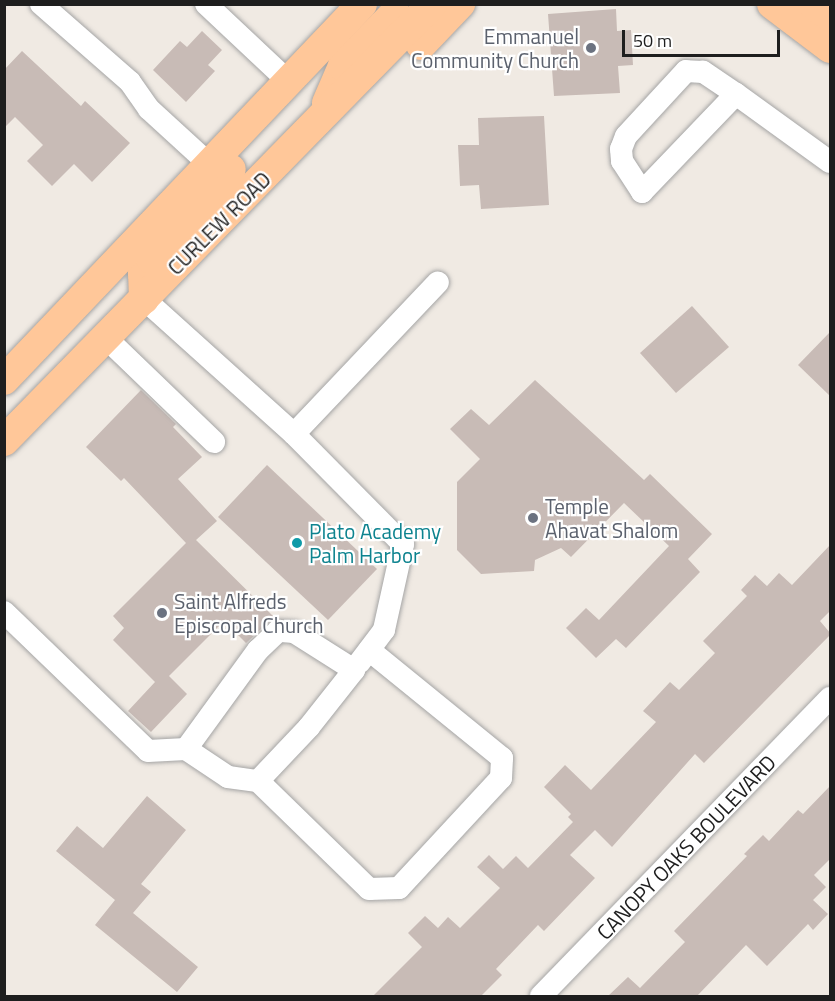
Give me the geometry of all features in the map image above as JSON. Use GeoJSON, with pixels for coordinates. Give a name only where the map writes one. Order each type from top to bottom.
{"type":"FeatureCollection","features":[{"type":"Feature","properties":{"kind":"main road"},"geometry":{"type":"LineString","coordinates":[[319,122],[343,66],[403,4]]}},
{"type":"Feature","properties":{"kind":"main road","name":"CURLEW ROAD"},"geometry":{"type":"LineString","coordinates":[[4,441],[319,122],[432,4]]}},
{"type":"Feature","properties":{"kind":"main road"},"geometry":{"type":"LineString","coordinates":[[319,122],[388,80],[460,4]]}},
{"type":"Feature","properties":{"kind":"main road"},"geometry":{"type":"LineString","coordinates":[[772,4],[831,48]]}},
{"type":"Feature","properties":{"kind":"main road"},"geometry":{"type":"LineString","coordinates":[[813,4],[831,17]]}},
{"type":"Feature","properties":{"kind":"main road"},"geometry":{"type":"LineString","coordinates":[[4,380],[360,5]]}},
{"type":"Feature","properties":{"kind":"main road"},"geometry":{"type":"LineString","coordinates":[[144,299],[143,274],[151,259],[252,146],[259,112]]}},
{"type":"Feature","properties":{"kind":"street"},"geometry":{"type":"LineString","coordinates":[[41,4],[130,82],[149,109],[209,164]]}},
{"type":"Feature","properties":{"kind":"street"},"geometry":{"type":"LineString","coordinates":[[206,4],[288,81]]}},
{"type":"Feature","properties":{"kind":"street"},"geometry":{"type":"LineString","coordinates":[[736,94],[642,192],[622,161],[621,149],[626,136],[686,71],[703,72],[736,94],[831,162]]}},
{"type":"Feature","properties":{"kind":"street"},"geometry":{"type":"LineString","coordinates":[[294,434],[438,282]]}},
{"type":"Feature","properties":{"kind":"street"},"geometry":{"type":"LineString","coordinates":[[144,299],[294,434],[403,544],[384,630],[309,727],[258,781]]}},
{"type":"Feature","properties":{"kind":"street"},"geometry":{"type":"LineString","coordinates":[[106,338],[214,442]]}},
{"type":"Feature","properties":{"kind":"street"},"geometry":{"type":"LineString","coordinates":[[4,612],[148,751],[186,749],[228,777],[258,781],[369,889],[399,888],[501,778],[502,758],[369,650]]}},
{"type":"Feature","properties":{"kind":"street"},"geometry":{"type":"LineString","coordinates":[[186,749],[258,650],[278,631],[294,632],[354,670]]}},
{"type":"Feature","properties":{"kind":"street","name":"CANOPY OAKS BOULEVARD"},"geometry":{"type":"LineString","coordinates":[[541,996],[831,698]]}},
{"type":"Feature","properties":{"kind":"building","name":"Emmanuel Community Church"},"geometry":{"type":"Polygon","coordinates":[[[616,9],[617,31],[631,30],[633,65],[618,66],[620,93],[554,96],[548,14],[616,9]]]}},
{"type":"Feature","properties":{"kind":"building"},"geometry":{"type":"Polygon","coordinates":[[[202,31],[222,50],[208,65],[215,71],[186,102],[153,70],[180,41],[187,47],[202,31]]]}},
{"type":"Feature","properties":{"kind":"building"},"geometry":{"type":"Polygon","coordinates":[[[22,51],[81,106],[85,101],[130,143],[92,182],[74,164],[52,186],[27,161],[43,145],[15,117],[4,128],[4,70],[22,51]]]}},
{"type":"Feature","properties":{"kind":"building"},"geometry":{"type":"Polygon","coordinates":[[[544,116],[549,205],[481,209],[479,185],[460,186],[458,145],[479,145],[478,118],[544,116]]]}},
{"type":"Feature","properties":{"kind":"building"},"geometry":{"type":"Polygon","coordinates":[[[692,306],[729,347],[676,393],[640,353],[692,306]]]}},
{"type":"Feature","properties":{"kind":"building"},"geometry":{"type":"Polygon","coordinates":[[[831,331],[831,397],[798,365],[831,331]]]}},
{"type":"Feature","properties":{"kind":"building","name":"Temple Ahavat Shalom"},"geometry":{"type":"Polygon","coordinates":[[[535,380],[644,480],[650,474],[712,534],[688,559],[700,572],[626,648],[616,639],[596,658],[566,628],[586,608],[599,620],[669,546],[624,503],[571,557],[561,548],[535,560],[534,571],[481,574],[457,550],[457,482],[480,459],[450,429],[471,409],[489,425],[535,380]]]}},
{"type":"Feature","properties":{"kind":"building"},"geometry":{"type":"Polygon","coordinates":[[[141,390],[176,424],[173,427],[202,457],[178,479],[217,521],[196,540],[274,617],[246,643],[224,621],[169,676],[187,694],[151,732],[128,711],[155,682],[113,640],[124,628],[113,616],[186,543],[124,478],[121,481],[86,447],[141,390]]]}},
{"type":"Feature","properties":{"kind":"building","name":"Plato Academy Palm Harbor"},"geometry":{"type":"Polygon","coordinates":[[[267,465],[377,569],[328,620],[218,517],[267,465]]]}},
{"type":"Feature","properties":{"kind":"building"},"geometry":{"type":"Polygon","coordinates":[[[831,544],[831,610],[820,621],[831,634],[704,763],[695,754],[612,847],[595,830],[570,855],[595,878],[544,931],[538,925],[496,969],[502,975],[481,996],[373,996],[422,947],[408,933],[425,916],[438,928],[448,917],[460,928],[500,888],[477,867],[489,855],[503,869],[516,856],[528,868],[573,822],[568,817],[571,814],[544,787],[565,765],[591,790],[656,722],[643,711],[670,682],[679,690],[715,653],[703,641],[747,596],[741,590],[755,575],[767,586],[779,573],[792,585],[831,544]]]}},
{"type":"Feature","properties":{"kind":"building"},"geometry":{"type":"Polygon","coordinates":[[[831,785],[831,858],[814,875],[826,887],[813,900],[828,914],[813,930],[808,924],[767,966],[746,945],[697,996],[608,996],[628,977],[640,988],[685,942],[674,931],[747,856],[744,854],[763,835],[769,841],[798,810],[803,814],[831,785]]]}},
{"type":"Feature","properties":{"kind":"building"},"geometry":{"type":"Polygon","coordinates":[[[147,796],[186,830],[141,884],[151,892],[133,913],[198,967],[177,992],[95,925],[115,900],[56,851],[77,826],[103,848],[147,796]]]}},
{"type":"Feature","properties":{"kind":"place","name":"Emmanuel Community Church"},"geometry":{"type":"Point","coordinates":[591,48]}},
{"type":"Feature","properties":{"kind":"place","name":"Temple Ahavat Shalom"},"geometry":{"type":"Point","coordinates":[533,518]}},
{"type":"Feature","properties":{"kind":"place","name":"Plato Academy Palm Harbor"},"geometry":{"type":"Point","coordinates":[297,543]}},
{"type":"Feature","properties":{"kind":"place","name":"Saint Alfreds Episcopal Church"},"geometry":{"type":"Point","coordinates":[162,613]}}]}
